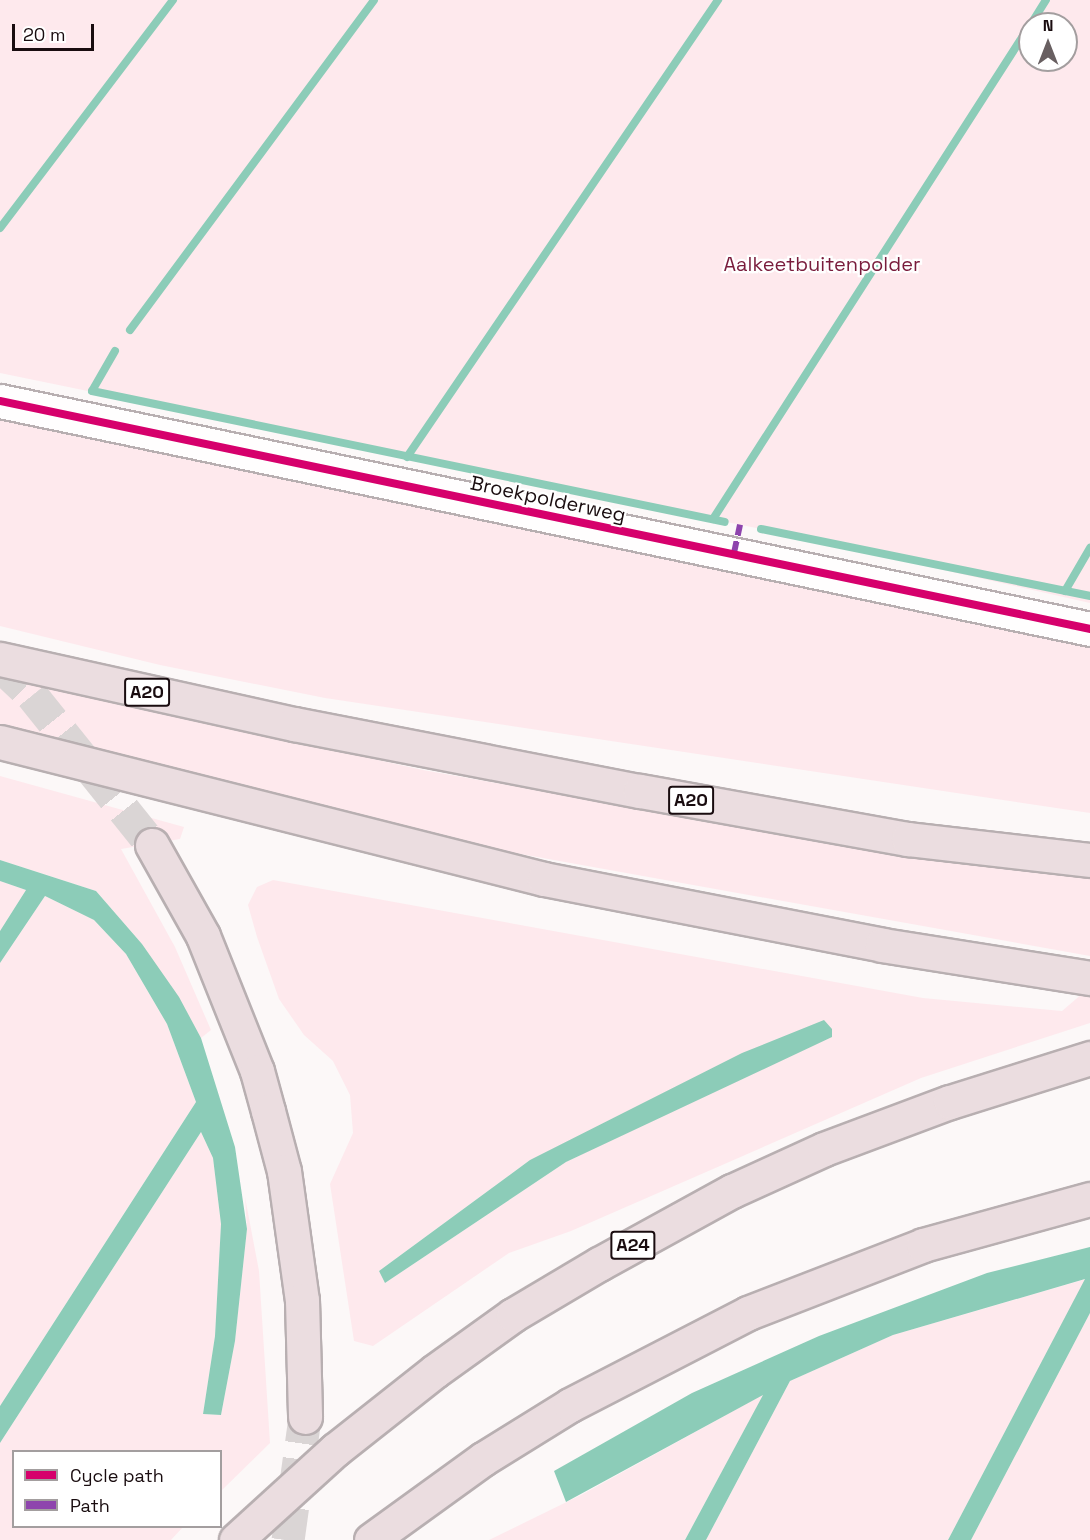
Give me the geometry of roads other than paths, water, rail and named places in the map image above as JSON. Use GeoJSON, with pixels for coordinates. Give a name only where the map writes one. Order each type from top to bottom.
{"type":"FeatureCollection","features":[{"type":"Feature","properties":{"kind":"highway","name":"A20"},"geometry":{"type":"LineString","coordinates":[[0,658],[250,715],[628,788],[908,839],[1090,860]]}},
{"type":"Feature","properties":{"kind":"highway"},"geometry":{"type":"LineString","coordinates":[[0,742],[544,879],[882,945],[1090,978]]}},
{"type":"Feature","properties":{"kind":"highway"},"geometry":{"type":"LineString","coordinates":[[152,845],[203,936],[257,1071],[284,1171],[302,1300],[304,1417]]}},
{"type":"Feature","properties":{"kind":"highway","name":"A24"},"geometry":{"type":"LineString","coordinates":[[236,1540],[335,1450],[435,1371],[513,1316],[599,1264],[732,1191],[824,1149],[950,1102],[1090,1058]]}},
{"type":"Feature","properties":{"kind":"highway"},"geometry":{"type":"LineString","coordinates":[[372,1540],[520,1435],[612,1381],[720,1326],[788,1295],[913,1248],[1090,1199]]}},
{"type":"Feature","properties":{"kind":"street","name":"Broekpolderweg"},"geometry":{"type":"LineString","coordinates":[[0,401],[1090,629]]}},
{"type":"Feature","properties":{"kind":"waterway"},"geometry":{"type":"LineString","coordinates":[[0,228],[173,0]]}},
{"type":"Feature","properties":{"kind":"waterway"},"geometry":{"type":"LineString","coordinates":[[130,330],[374,0]]}},
{"type":"Feature","properties":{"kind":"waterway"},"geometry":{"type":"LineString","coordinates":[[407,457],[718,0]]}},
{"type":"Feature","properties":{"kind":"waterway"},"geometry":{"type":"LineString","coordinates":[[1038,12],[1046,0]]}},
{"type":"Feature","properties":{"kind":"waterway"},"geometry":{"type":"LineString","coordinates":[[713,519],[1018,44]]}},
{"type":"Feature","properties":{"kind":"waterway"},"geometry":{"type":"LineString","coordinates":[[115,351],[92,391],[725,522]]}},
{"type":"Feature","properties":{"kind":"waterway"},"geometry":{"type":"LineString","coordinates":[[761,529],[1090,596]]}},
{"type":"Feature","properties":{"kind":"waterway"},"geometry":{"type":"LineString","coordinates":[[1065,591],[1090,548]]}},
{"type":"Feature","properties":{"kind":"tunnel"},"geometry":{"type":"LineString","coordinates":[[0,665],[32,695],[152,845]]}},
{"type":"Feature","properties":{"kind":"tunnel"},"geometry":{"type":"LineString","coordinates":[[288,1540],[305,1417]]}},
{"type":"Feature","properties":{"kind":"park label","name":"Aalkeetbuitenpolder"},"geometry":{"type":"Point","coordinates":[822,264]}}]}
